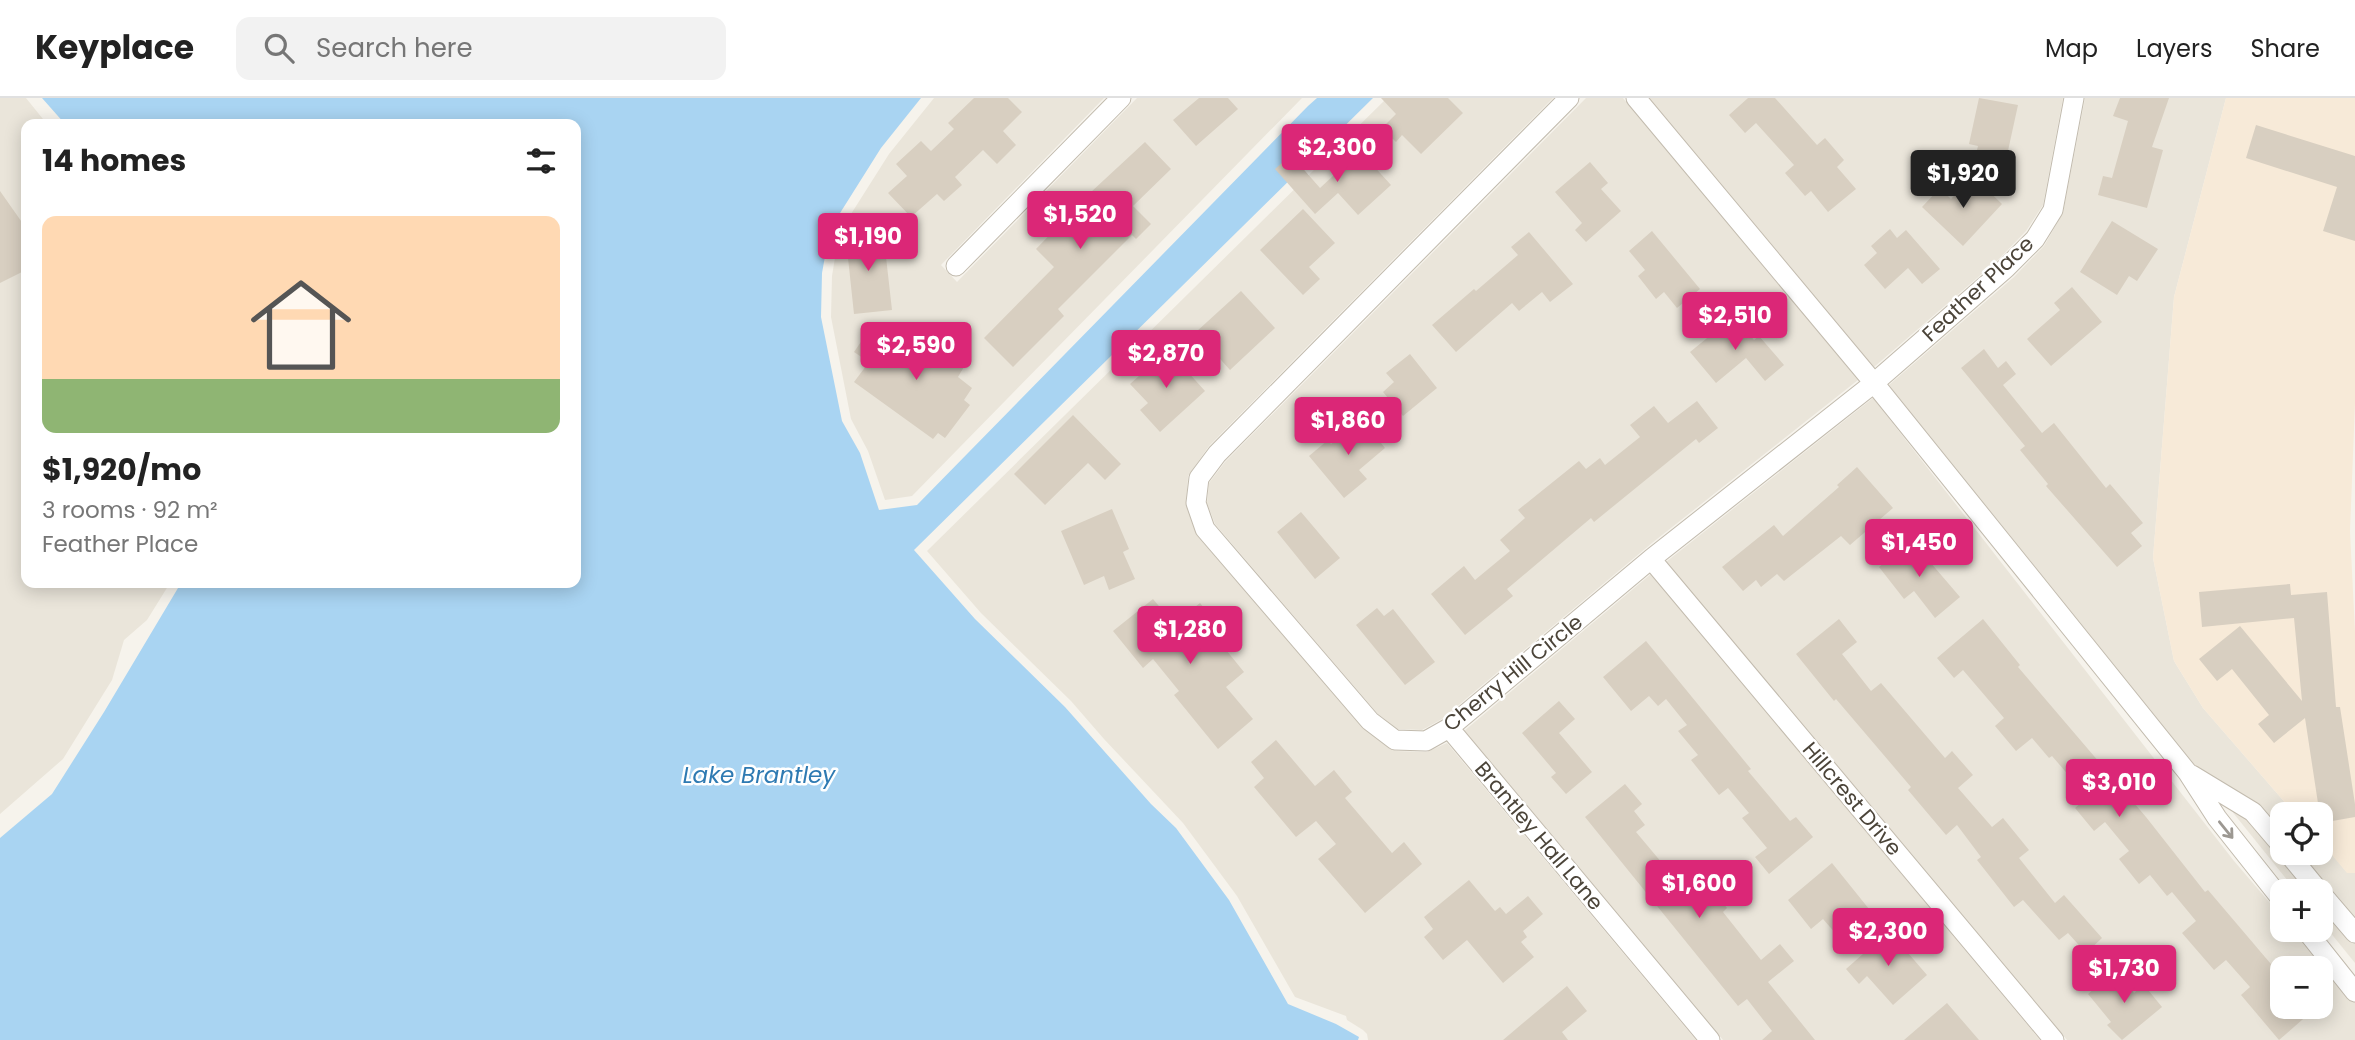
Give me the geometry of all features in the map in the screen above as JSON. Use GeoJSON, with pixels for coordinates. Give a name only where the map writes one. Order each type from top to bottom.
{"type":"FeatureCollection","features":[{"type":"Feature","properties":{"kind":"street"},"geometry":{"type":"LineString","coordinates":[[956,266],[1121,98]]}},
{"type":"Feature","properties":{"kind":"street","name":"Cherry Hill Circle"},"geometry":{"type":"LineString","coordinates":[[1569,98],[1217,454],[1199,478],[1196,503],[1205,529],[1370,721],[1395,740],[1426,741],[1449,728],[1651,559],[1874,383]]}},
{"type":"Feature","properties":{"kind":"street"},"geometry":{"type":"LineString","coordinates":[[1636,98],[1874,383],[2188,773],[2217,818],[2270,885]]}},
{"type":"Feature","properties":{"kind":"street","name":"Feather Place"},"geometry":{"type":"LineString","coordinates":[[1874,383],[2006,268],[2035,239],[2053,210],[2074,98]]}},
{"type":"Feature","properties":{"kind":"street","name":"Hillcrest Drive"},"geometry":{"type":"LineString","coordinates":[[1651,559],[2054,1040]]}},
{"type":"Feature","properties":{"kind":"street","name":"Brantley Hall Lane"},"geometry":{"type":"LineString","coordinates":[[1449,728],[1710,1040]]}},
{"type":"Feature","properties":{"kind":"street"},"geometry":{"type":"LineString","coordinates":[[2188,773],[2253,812],[2270,832]]}},
{"type":"Feature","properties":{"kind":"street"},"geometry":{"type":"LineString","coordinates":[[2298,865],[2310,879]]}},
{"type":"Feature","properties":{"kind":"street"},"geometry":{"type":"LineString","coordinates":[[2333,907],[2355,933]]}},
{"type":"Feature","properties":{"kind":"street"},"geometry":{"type":"LineString","coordinates":[[2315,942],[2355,992]]}},
{"type":"Feature","properties":{"kind":"shaded area"},"geometry":{"type":"Polygon","coordinates":[[[0,98],[26,98],[43,119],[21,119],[21,588],[167,588],[147,620],[124,640],[112,680],[63,759],[0,814],[0,98]]]}},
{"type":"Feature","properties":{"kind":"shaded area"},"geometry":{"type":"Polygon","coordinates":[[[934,98],[1104,98],[941,265],[957,282],[1137,98],[1302,98],[912,496],[885,500],[868,451],[851,419],[831,317],[832,276],[839,233],[889,154],[934,98]]]}},
{"type":"Feature","properties":{"kind":"shaded area"},"geometry":{"type":"Polygon","coordinates":[[[1387,98],[1553,98],[1209,446],[1188,476],[1186,505],[1197,535],[1364,729],[1396,751],[1427,752],[1447,743],[1696,1040],[1368,1040],[1367,1034],[1347,1020],[1346,1016],[1295,997],[1237,896],[1183,823],[1071,701],[981,613],[927,551],[1387,98]]]}},
{"type":"Feature","properties":{"kind":"shaded area"},"geometry":{"type":"Polygon","coordinates":[[[1586,98],[1623,98],[1858,380],[1652,543],[1442,719],[1422,730],[1397,729],[1377,713],[1215,524],[1207,503],[1209,483],[1225,462],[1586,98]]]}},
{"type":"Feature","properties":{"kind":"shaded area"},"geometry":{"type":"Polygon","coordinates":[[[1649,98],[2063,98],[2043,205],[2026,231],[1998,260],[1874,367],[1649,98]]]}},
{"type":"Feature","properties":{"kind":"shaded area"},"geometry":{"type":"Polygon","coordinates":[[[2085,98],[2226,98],[2174,297],[2153,558],[2174,661],[2203,708],[2285,802],[2270,802],[2270,859],[1889,385],[2014,277],[2044,246],[2063,213],[2085,98]]]}},
{"type":"Feature","properties":{"kind":"shaded area"},"geometry":{"type":"Polygon","coordinates":[[[2226,98],[2355,98],[2355,403],[2350,531],[2355,632],[2355,873],[2347,873],[2333,856],[2333,802],[2285,802],[2203,708],[2174,661],[2153,558],[2174,297],[2226,98]]]}},
{"type":"Feature","properties":{"kind":"shaded area"},"geometry":{"type":"Polygon","coordinates":[[[1873,398],[2234,861],[2270,903],[2270,942],[2304,942],[2316,956],[2270,956],[2270,1019],[2333,1019],[2333,975],[2355,1001],[2355,1040],[2067,1040],[1666,562],[1873,398]]]}},
{"type":"Feature","properties":{"kind":"shaded area"},"geometry":{"type":"Polygon","coordinates":[[[1651,574],[2040,1040],[1723,1040],[1464,731],[1651,574]]]}},
{"type":"Feature","properties":{"kind":"shaded area"},"geometry":{"type":"Polygon","coordinates":[[[2333,856],[2347,872],[2355,873],[2355,963],[2333,936],[2333,879],[2286,879],[2275,865],[2333,865],[2333,856]]]}},
{"type":"Feature","properties":{"kind":"water","name":"Lake Brantley"},"geometry":{"type":"Polygon","coordinates":[[[42,98],[921,98],[881,148],[830,229],[822,273],[821,317],[842,421],[860,453],[879,510],[917,505],[1317,98],[1373,98],[914,550],[975,619],[1065,707],[1151,804],[1176,828],[1229,900],[1288,1004],[1336,1024],[1359,1037],[1358,1040],[0,1040],[0,838],[52,794],[178,588],[581,588],[581,119],[61,119],[42,98]]]}},
{"type":"Feature","properties":{"kind":"building"},"geometry":{"type":"Polygon","coordinates":[[[974,98],[1008,98],[1022,112],[1003,131],[1016,145],[997,164],[983,150],[955,177],[962,185],[944,201],[937,194],[911,217],[888,193],[907,176],[896,164],[921,141],[931,151],[954,129],[948,123],[974,98]]]}},
{"type":"Feature","properties":{"kind":"building"},"geometry":{"type":"Polygon","coordinates":[[[1199,98],[1228,98],[1238,109],[1196,146],[1173,120],[1199,98]]]}},
{"type":"Feature","properties":{"kind":"building"},"geometry":{"type":"Polygon","coordinates":[[[1381,98],[1448,98],[1463,113],[1421,154],[1402,135],[1396,142],[1382,128],[1396,114],[1381,98]]]}},
{"type":"Feature","properties":{"kind":"building"},"geometry":{"type":"Polygon","coordinates":[[[1748,98],[1775,98],[1817,145],[1825,138],[1844,160],[1837,167],[1856,189],[1828,212],[1811,191],[1805,196],[1785,173],[1794,165],[1756,123],[1745,133],[1729,115],[1748,98]]]}},
{"type":"Feature","properties":{"kind":"building"},"geometry":{"type":"Polygon","coordinates":[[[1979,98],[2018,105],[2004,169],[1974,162],[1978,146],[1969,144],[1979,98]]]}},
{"type":"Feature","properties":{"kind":"building"},"geometry":{"type":"Polygon","coordinates":[[[2120,98],[2169,98],[2152,147],[2163,150],[2147,208],[2098,195],[2103,176],[2112,178],[2128,121],[2113,116],[2120,98]]]}},
{"type":"Feature","properties":{"kind":"building"},"geometry":{"type":"Polygon","coordinates":[[[2256,125],[2355,156],[2355,241],[2323,231],[2337,187],[2246,158],[2256,125]]]}},
{"type":"Feature","properties":{"kind":"building"},"geometry":{"type":"Polygon","coordinates":[[[1145,142],[1171,169],[1133,206],[1151,224],[1136,239],[1132,235],[1058,309],[1064,316],[1013,367],[984,338],[1054,267],[1036,249],[1091,192],[1145,142]]]}},
{"type":"Feature","properties":{"kind":"building"},"geometry":{"type":"Polygon","coordinates":[[[1360,151],[1391,185],[1358,215],[1338,193],[1315,214],[1275,169],[1291,155],[1320,188],[1360,151]]]}},
{"type":"Feature","properties":{"kind":"building"},"geometry":{"type":"Polygon","coordinates":[[[1590,162],[1608,183],[1601,189],[1621,211],[1586,242],[1575,230],[1582,223],[1555,192],[1590,162]]]}},
{"type":"Feature","properties":{"kind":"building"},"geometry":{"type":"Polygon","coordinates":[[[1973,176],[2002,204],[1963,246],[1922,207],[1940,188],[1951,199],[1973,176]]]}},
{"type":"Feature","properties":{"kind":"building"},"geometry":{"type":"Polygon","coordinates":[[[0,191],[21,221],[21,272],[0,283],[0,191]]]}},
{"type":"Feature","properties":{"kind":"building"},"geometry":{"type":"Polygon","coordinates":[[[1303,209],[1335,243],[1309,267],[1320,279],[1303,295],[1260,250],[1303,209]]]}},
{"type":"Feature","properties":{"kind":"building"},"geometry":{"type":"Polygon","coordinates":[[[2112,221],[2158,249],[2137,281],[2129,276],[2117,295],[2080,272],[2112,221]]]}},
{"type":"Feature","properties":{"kind":"building"},"geometry":{"type":"Polygon","coordinates":[[[870,227],[873,249],[885,248],[892,310],[854,314],[845,230],[870,227]]]}},
{"type":"Feature","properties":{"kind":"building"},"geometry":{"type":"Polygon","coordinates":[[[1890,229],[1897,238],[1906,230],[1940,269],[1922,284],[1908,268],[1885,289],[1864,265],[1877,253],[1871,246],[1890,229]]]}},
{"type":"Feature","properties":{"kind":"building"},"geometry":{"type":"Polygon","coordinates":[[[1652,231],[1700,289],[1677,308],[1664,292],[1656,299],[1638,276],[1645,270],[1629,251],[1652,231]]]}},
{"type":"Feature","properties":{"kind":"building"},"geometry":{"type":"Polygon","coordinates":[[[1529,232],[1573,284],[1550,302],[1542,292],[1519,311],[1512,303],[1456,352],[1432,325],[1518,255],[1511,247],[1529,232]]]}},
{"type":"Feature","properties":{"kind":"building"},"geometry":{"type":"Polygon","coordinates":[[[2072,287],[2102,322],[2051,366],[2027,339],[2060,310],[2054,303],[2072,287]]]}},
{"type":"Feature","properties":{"kind":"building"},"geometry":{"type":"Polygon","coordinates":[[[1241,291],[1275,328],[1230,370],[1196,332],[1241,291]]]}},
{"type":"Feature","properties":{"kind":"building"},"geometry":{"type":"Polygon","coordinates":[[[1734,316],[1754,340],[1759,336],[1784,365],[1765,381],[1746,358],[1716,383],[1690,352],[1734,316]]]}},
{"type":"Feature","properties":{"kind":"building"},"geometry":{"type":"Polygon","coordinates":[[[902,331],[936,356],[945,343],[968,360],[958,377],[972,388],[964,400],[970,405],[945,438],[938,433],[933,439],[854,382],[869,362],[854,352],[867,333],[889,349],[902,331]]]}},
{"type":"Feature","properties":{"kind":"building"},"geometry":{"type":"Polygon","coordinates":[[[1984,349],[1998,368],[2006,361],[2016,374],[2003,385],[2042,433],[2054,423],[2106,488],[2110,484],[2143,523],[2131,533],[2142,546],[2117,567],[2046,486],[2048,484],[2020,450],[2025,446],[1961,368],[1984,349]]]}},
{"type":"Feature","properties":{"kind":"building"},"geometry":{"type":"Polygon","coordinates":[[[1168,350],[1205,391],[1160,432],[1140,410],[1148,403],[1130,384],[1168,350]]]}},
{"type":"Feature","properties":{"kind":"building"},"geometry":{"type":"Polygon","coordinates":[[[1410,354],[1437,388],[1403,416],[1383,392],[1394,382],[1386,373],[1410,354]]]}},
{"type":"Feature","properties":{"kind":"building"},"geometry":{"type":"Polygon","coordinates":[[[1697,401],[1718,428],[1699,443],[1696,439],[1594,522],[1591,518],[1507,589],[1513,596],[1465,635],[1431,594],[1464,566],[1475,580],[1510,551],[1500,540],[1525,518],[1518,510],[1579,461],[1586,469],[1600,458],[1605,465],[1640,437],[1630,425],[1654,406],[1668,423],[1697,401]]]}},
{"type":"Feature","properties":{"kind":"building"},"geometry":{"type":"Polygon","coordinates":[[[1073,415],[1121,464],[1105,480],[1088,463],[1045,505],[1014,474],[1073,415]]]}},
{"type":"Feature","properties":{"kind":"building"},"geometry":{"type":"Polygon","coordinates":[[[1361,418],[1385,448],[1359,470],[1367,479],[1344,498],[1309,456],[1328,440],[1331,444],[1361,418]]]}},
{"type":"Feature","properties":{"kind":"building"},"geometry":{"type":"Polygon","coordinates":[[[1857,467],[1893,508],[1850,545],[1841,536],[1784,581],[1777,574],[1761,587],[1756,580],[1743,591],[1722,567],[1774,525],[1783,536],[1839,487],[1837,485],[1857,467]]]}},
{"type":"Feature","properties":{"kind":"building"},"geometry":{"type":"Polygon","coordinates":[[[1112,509],[1129,549],[1123,552],[1135,579],[1109,590],[1104,576],[1084,585],[1061,531],[1112,509]]]}},
{"type":"Feature","properties":{"kind":"building"},"geometry":{"type":"Polygon","coordinates":[[[1301,512],[1340,558],[1315,579],[1277,532],[1301,512]]]}},
{"type":"Feature","properties":{"kind":"building"},"geometry":{"type":"Polygon","coordinates":[[[1912,541],[1960,597],[1935,618],[1914,591],[1904,599],[1879,567],[1912,541]]]}},
{"type":"Feature","properties":{"kind":"building"},"geometry":{"type":"Polygon","coordinates":[[[2290,584],[2291,595],[2327,592],[2336,707],[2340,707],[2355,817],[2333,821],[2333,802],[2318,802],[2305,718],[2274,743],[2258,724],[2269,715],[2232,669],[2217,681],[2199,659],[2240,626],[2302,701],[2294,618],[2202,627],[2199,592],[2290,584]]]}},
{"type":"Feature","properties":{"kind":"building"},"geometry":{"type":"Polygon","coordinates":[[[1153,599],[1174,624],[1200,603],[1216,623],[1209,629],[1244,672],[1226,687],[1253,719],[1218,749],[1174,695],[1179,691],[1153,659],[1143,668],[1113,631],[1153,599]]]}},
{"type":"Feature","properties":{"kind":"building"},"geometry":{"type":"Polygon","coordinates":[[[1377,608],[1384,616],[1393,609],[1435,662],[1405,685],[1356,625],[1377,608]]]}},
{"type":"Feature","properties":{"kind":"building"},"geometry":{"type":"Polygon","coordinates":[[[1839,619],[1857,642],[1842,654],[1871,691],[1881,683],[1945,758],[1952,751],[1973,775],[1958,788],[1992,827],[2003,818],[2029,850],[2019,858],[2055,903],[2064,895],[2102,938],[2086,953],[2068,933],[2059,940],[2023,900],[2014,907],[1977,860],[1981,857],[1957,825],[1946,835],[1908,790],[1911,787],[1796,654],[1839,619]]]}},
{"type":"Feature","properties":{"kind":"building"},"geometry":{"type":"Polygon","coordinates":[[[1983,619],[2020,665],[2018,667],[2146,817],[2205,892],[2208,890],[2270,963],[2270,1019],[2303,1019],[2279,1040],[2241,995],[2250,987],[2226,960],[2214,970],[2182,933],[2196,921],[2172,892],[2167,896],[2150,875],[2139,884],[2119,859],[2129,851],[2105,822],[2094,831],[2075,808],[2081,803],[2070,790],[2077,785],[2052,756],[2049,758],[2032,738],[2016,751],[1995,726],[2004,718],[1963,670],[1954,678],[1937,658],[1983,619]]]}},
{"type":"Feature","properties":{"kind":"building"},"geometry":{"type":"Polygon","coordinates":[[[1646,641],[1790,821],[1796,817],[1813,837],[1769,874],[1755,857],[1767,848],[1742,818],[1749,813],[1728,788],[1719,795],[1691,760],[1698,755],[1678,731],[1687,725],[1666,699],[1658,706],[1649,696],[1631,711],[1603,677],[1646,641]]]}},
{"type":"Feature","properties":{"kind":"building"},"geometry":{"type":"Polygon","coordinates":[[[1559,701],[1575,719],[1559,733],[1592,772],[1566,794],[1551,777],[1556,773],[1522,733],[1559,701]]]}},
{"type":"Feature","properties":{"kind":"building"},"geometry":{"type":"Polygon","coordinates":[[[1276,740],[1315,786],[1334,770],[1352,792],[1345,798],[1392,853],[1404,842],[1422,864],[1365,913],[1318,859],[1336,844],[1316,821],[1296,837],[1254,787],[1264,778],[1251,762],[1276,740]]]}},
{"type":"Feature","properties":{"kind":"building"},"geometry":{"type":"Polygon","coordinates":[[[1625,784],[1642,804],[1634,811],[1645,825],[1636,832],[1678,882],[1687,875],[1703,894],[1711,888],[1727,908],[1723,912],[1761,960],[1780,944],[1794,961],[1768,982],[1815,1040],[1762,1040],[1772,1031],[1747,999],[1738,1006],[1585,817],[1625,784]]]}},
{"type":"Feature","properties":{"kind":"building"},"geometry":{"type":"Polygon","coordinates":[[[1832,863],[1869,909],[1837,935],[1823,919],[1811,929],[1788,900],[1832,863]]]}},
{"type":"Feature","properties":{"kind":"building"},"geometry":{"type":"Polygon","coordinates":[[[1469,880],[1495,911],[1500,907],[1506,914],[1528,896],[1543,914],[1523,931],[1527,937],[1521,942],[1534,957],[1503,983],[1467,940],[1443,960],[1424,937],[1433,929],[1424,917],[1469,880]]]}},
{"type":"Feature","properties":{"kind":"building"},"geometry":{"type":"Polygon","coordinates":[[[1889,931],[1927,975],[1893,1005],[1867,976],[1859,984],[1846,969],[1889,931]]]}},
{"type":"Feature","properties":{"kind":"building"},"geometry":{"type":"Polygon","coordinates":[[[2117,970],[2134,993],[2144,985],[2162,1007],[2122,1040],[2107,1025],[2111,1022],[2088,994],[2117,970]]]}},
{"type":"Feature","properties":{"kind":"building"},"geometry":{"type":"Polygon","coordinates":[[[1567,986],[1587,1011],[1562,1032],[1568,1040],[1503,1040],[1567,986]]]}},
{"type":"Feature","properties":{"kind":"building"},"geometry":{"type":"Polygon","coordinates":[[[1947,1003],[1979,1040],[1904,1040],[1947,1003]]]}}]}
